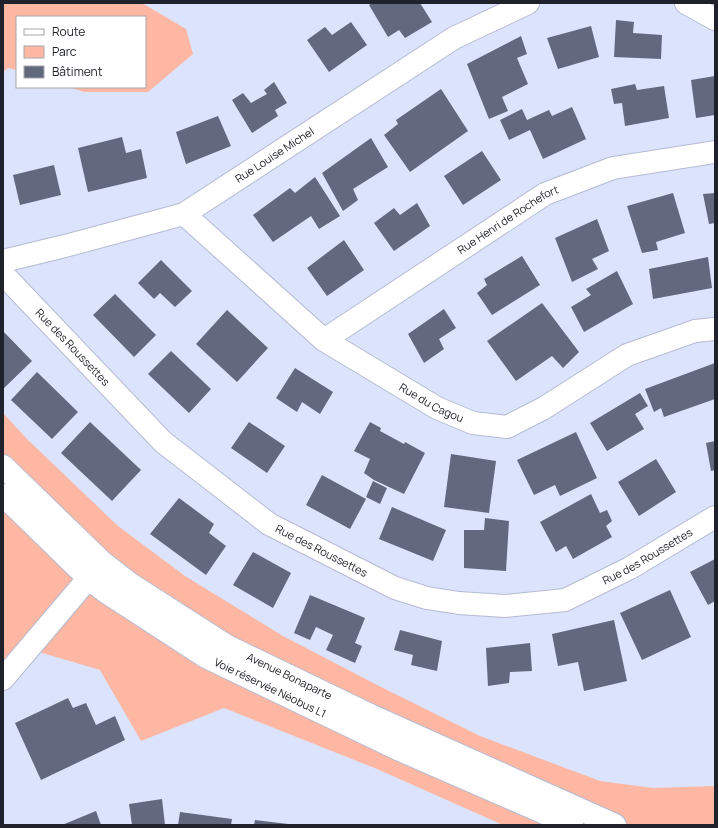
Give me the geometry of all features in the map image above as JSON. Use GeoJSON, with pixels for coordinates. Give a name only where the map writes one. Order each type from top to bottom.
{"type":"FeatureCollection","features":[{"type":"Feature","properties":{"kind":"street","name":"Rue Louise Michel"},"geometry":{"type":"LineString","coordinates":[[3,261],[184,214],[454,38],[528,3]]}},
{"type":"Feature","properties":{"kind":"street"},"geometry":{"type":"LineString","coordinates":[[686,3],[715,19]]}},
{"type":"Feature","properties":{"kind":"street","name":"Rue Henri de Rochefort"},"geometry":{"type":"LineString","coordinates":[[324,340],[545,194],[613,168],[715,152]]}},
{"type":"Feature","properties":{"kind":"street","name":"Rue du Cagou"},"geometry":{"type":"LineString","coordinates":[[184,214],[324,340],[437,408],[473,423],[507,427],[544,408],[627,355],[695,331],[715,329]]}},
{"type":"Feature","properties":{"kind":"street","name":"Rue des Roussettes"},"geometry":{"type":"LineString","coordinates":[[3,274],[163,442],[269,524],[395,588],[427,598],[459,603],[505,606],[565,600],[630,568],[715,517]]}},
{"type":"Feature","properties":{"kind":"street","name":"Avenue Bonaparte"},"geometry":{"type":"LineString","coordinates":[[3,466],[102,562],[129,583],[227,646],[370,715],[614,825]]}},
{"type":"Feature","properties":{"kind":"street","name":"Voie réservée Néobus L1"},"geometry":{"type":"LineString","coordinates":[[3,495],[89,579],[106,592],[206,657],[400,750],[572,825]]}},
{"type":"Feature","properties":{"kind":"street"},"geometry":{"type":"LineString","coordinates":[[3,679],[102,562]]}},
{"type":"Feature","properties":{"kind":"green space"},"geometry":{"type":"Polygon","coordinates":[[[3,3],[142,3],[186,29],[193,54],[148,92],[84,92],[72,88],[146,88],[146,16],[16,16],[16,70],[8,68],[3,72],[3,3]]]}},
{"type":"Feature","properties":{"kind":"green space"},"geometry":{"type":"Polygon","coordinates":[[[3,413],[27,439],[118,526],[185,576],[283,636],[480,736],[600,781],[653,788],[715,786],[715,825],[615,825],[370,715],[129,583],[3,466],[3,413]]]}},
{"type":"Feature","properties":{"kind":"green space"},"geometry":{"type":"Polygon","coordinates":[[[3,495],[89,579],[572,825],[503,825],[377,769],[224,708],[141,741],[100,670],[29,649],[3,679],[3,495]]]}},
{"type":"Feature","properties":{"kind":"building"},"geometry":{"type":"Polygon","coordinates":[[[372,3],[420,3],[432,22],[405,38],[399,30],[388,37],[369,5],[372,3]]]}},
{"type":"Feature","properties":{"kind":"building"},"geometry":{"type":"Polygon","coordinates":[[[616,20],[634,22],[633,33],[662,35],[661,59],[614,57],[616,20]]]}},
{"type":"Feature","properties":{"kind":"building"},"geometry":{"type":"Polygon","coordinates":[[[351,22],[367,45],[329,72],[307,40],[325,27],[332,35],[351,22]]]}},
{"type":"Feature","properties":{"kind":"building"},"geometry":{"type":"Polygon","coordinates":[[[591,26],[599,57],[558,69],[547,38],[591,26]]]}},
{"type":"Feature","properties":{"kind":"building"},"geometry":{"type":"Polygon","coordinates":[[[521,36],[527,54],[517,58],[528,84],[502,97],[508,111],[489,119],[467,64],[521,36]]]}},
{"type":"Feature","properties":{"kind":"building"},"geometry":{"type":"Polygon","coordinates":[[[715,76],[715,115],[696,118],[691,80],[715,76]]]}},
{"type":"Feature","properties":{"kind":"building"},"geometry":{"type":"Polygon","coordinates":[[[274,82],[287,103],[275,110],[278,116],[252,133],[232,100],[243,93],[251,103],[267,94],[264,90],[274,82]]]}},
{"type":"Feature","properties":{"kind":"building"},"geometry":{"type":"Polygon","coordinates":[[[635,84],[637,90],[664,86],[669,118],[625,126],[622,103],[614,104],[611,89],[635,84]]]}},
{"type":"Feature","properties":{"kind":"building"},"geometry":{"type":"Polygon","coordinates":[[[441,89],[468,131],[410,172],[384,135],[398,124],[396,120],[441,89]]]}},
{"type":"Feature","properties":{"kind":"building"},"geometry":{"type":"Polygon","coordinates":[[[572,107],[586,139],[543,159],[530,130],[509,140],[500,120],[522,109],[527,120],[549,110],[552,116],[572,107]]]}},
{"type":"Feature","properties":{"kind":"building"},"geometry":{"type":"Polygon","coordinates":[[[218,116],[231,146],[186,164],[176,132],[218,116]]]}},
{"type":"Feature","properties":{"kind":"building"},"geometry":{"type":"Polygon","coordinates":[[[122,137],[126,153],[141,149],[147,178],[88,192],[78,148],[122,137]]]}},
{"type":"Feature","properties":{"kind":"building"},"geometry":{"type":"Polygon","coordinates":[[[371,138],[388,167],[353,189],[358,200],[343,211],[322,173],[371,138]]]}},
{"type":"Feature","properties":{"kind":"building"},"geometry":{"type":"Polygon","coordinates":[[[482,151],[501,180],[463,205],[444,176],[482,151]]]}},
{"type":"Feature","properties":{"kind":"building"},"geometry":{"type":"Polygon","coordinates":[[[54,165],[61,195],[20,205],[13,175],[54,165]]]}},
{"type":"Feature","properties":{"kind":"building"},"geometry":{"type":"Polygon","coordinates":[[[315,177],[340,216],[319,229],[311,216],[273,242],[253,215],[290,188],[295,193],[315,177]]]}},
{"type":"Feature","properties":{"kind":"building"},"geometry":{"type":"Polygon","coordinates":[[[673,193],[685,233],[656,242],[658,250],[642,253],[627,206],[673,193]]]}},
{"type":"Feature","properties":{"kind":"building"},"geometry":{"type":"Polygon","coordinates":[[[715,193],[715,223],[709,224],[703,194],[715,193]]]}},
{"type":"Feature","properties":{"kind":"building"},"geometry":{"type":"Polygon","coordinates":[[[417,203],[430,226],[394,251],[374,223],[394,208],[400,215],[417,203]]]}},
{"type":"Feature","properties":{"kind":"building"},"geometry":{"type":"Polygon","coordinates":[[[597,219],[609,251],[592,259],[598,269],[572,282],[555,238],[597,219]]]}},
{"type":"Feature","properties":{"kind":"building"},"geometry":{"type":"Polygon","coordinates":[[[344,240],[364,270],[327,296],[307,268],[344,240]]]}},
{"type":"Feature","properties":{"kind":"building"},"geometry":{"type":"Polygon","coordinates":[[[522,256],[540,285],[492,315],[477,293],[487,285],[484,279],[522,256]]]}},
{"type":"Feature","properties":{"kind":"building"},"geometry":{"type":"Polygon","coordinates":[[[708,257],[712,288],[653,299],[649,269],[708,257]]]}},
{"type":"Feature","properties":{"kind":"building"},"geometry":{"type":"Polygon","coordinates":[[[161,260],[192,291],[175,307],[160,293],[154,299],[138,283],[161,260]]]}},
{"type":"Feature","properties":{"kind":"building"},"geometry":{"type":"Polygon","coordinates":[[[617,271],[633,304],[584,332],[571,307],[591,295],[586,289],[617,271]]]}},
{"type":"Feature","properties":{"kind":"building"},"geometry":{"type":"Polygon","coordinates":[[[115,294],[156,335],[134,357],[93,315],[115,294]]]}},
{"type":"Feature","properties":{"kind":"building"},"geometry":{"type":"Polygon","coordinates":[[[542,303],[579,352],[563,368],[552,356],[516,381],[487,341],[542,303]]]}},
{"type":"Feature","properties":{"kind":"building"},"geometry":{"type":"Polygon","coordinates":[[[444,309],[456,328],[439,339],[444,349],[424,363],[408,334],[444,309]]]}},
{"type":"Feature","properties":{"kind":"building"},"geometry":{"type":"Polygon","coordinates":[[[227,310],[268,348],[237,382],[196,344],[227,310]]]}},
{"type":"Feature","properties":{"kind":"building"},"geometry":{"type":"Polygon","coordinates":[[[3,331],[32,361],[3,389],[3,331]]]}},
{"type":"Feature","properties":{"kind":"building"},"geometry":{"type":"Polygon","coordinates":[[[171,351],[211,389],[189,413],[148,374],[171,351]]]}},
{"type":"Feature","properties":{"kind":"building"},"geometry":{"type":"Polygon","coordinates":[[[715,363],[715,399],[664,417],[661,408],[654,412],[645,389],[715,363]]]}},
{"type":"Feature","properties":{"kind":"building"},"geometry":{"type":"Polygon","coordinates":[[[295,368],[333,392],[320,414],[302,402],[297,412],[276,398],[295,368]]]}},
{"type":"Feature","properties":{"kind":"building"},"geometry":{"type":"Polygon","coordinates":[[[37,372],[78,412],[52,439],[11,400],[37,372]]]}},
{"type":"Feature","properties":{"kind":"building"},"geometry":{"type":"Polygon","coordinates":[[[640,393],[648,406],[635,414],[644,429],[607,451],[590,423],[640,393]]]}},
{"type":"Feature","properties":{"kind":"building"},"geometry":{"type":"Polygon","coordinates":[[[90,422],[141,470],[112,501],[61,453],[90,422]]]}},
{"type":"Feature","properties":{"kind":"building"},"geometry":{"type":"Polygon","coordinates":[[[249,422],[285,446],[267,473],[231,448],[249,422]]]}},
{"type":"Feature","properties":{"kind":"building"},"geometry":{"type":"Polygon","coordinates":[[[370,422],[381,428],[380,431],[425,453],[404,494],[374,480],[364,473],[370,459],[354,451],[370,422]]]}},
{"type":"Feature","properties":{"kind":"building"},"geometry":{"type":"Polygon","coordinates":[[[576,432],[597,478],[560,496],[555,485],[534,495],[517,460],[576,432]]]}},
{"type":"Feature","properties":{"kind":"building"},"geometry":{"type":"Polygon","coordinates":[[[715,441],[715,470],[711,471],[706,443],[715,441]]]}},
{"type":"Feature","properties":{"kind":"building"},"geometry":{"type":"Polygon","coordinates":[[[451,454],[496,461],[489,513],[444,507],[451,454]]]}},
{"type":"Feature","properties":{"kind":"building"},"geometry":{"type":"Polygon","coordinates":[[[656,459],[676,492],[639,516],[618,482],[656,459]]]}},
{"type":"Feature","properties":{"kind":"building"},"geometry":{"type":"Polygon","coordinates":[[[322,475],[366,499],[350,529],[306,505],[322,475]]]}},
{"type":"Feature","properties":{"kind":"building"},"geometry":{"type":"Polygon","coordinates":[[[373,481],[387,488],[380,504],[366,497],[373,481]]]}},
{"type":"Feature","properties":{"kind":"building"},"geometry":{"type":"Polygon","coordinates":[[[591,494],[600,513],[607,510],[612,521],[606,526],[612,537],[573,559],[566,546],[556,552],[540,522],[591,494]]]}},
{"type":"Feature","properties":{"kind":"building"},"geometry":{"type":"Polygon","coordinates":[[[179,498],[214,524],[209,533],[226,546],[206,575],[150,534],[179,498]]]}},
{"type":"Feature","properties":{"kind":"building"},"geometry":{"type":"Polygon","coordinates":[[[392,507],[446,530],[433,561],[379,539],[392,507]]]}},
{"type":"Feature","properties":{"kind":"building"},"geometry":{"type":"Polygon","coordinates":[[[485,518],[509,521],[506,571],[464,568],[464,530],[484,530],[485,518]]]}},
{"type":"Feature","properties":{"kind":"building"},"geometry":{"type":"Polygon","coordinates":[[[253,552],[291,573],[273,608],[233,585],[253,552]]]}},
{"type":"Feature","properties":{"kind":"building"},"geometry":{"type":"Polygon","coordinates":[[[715,559],[715,601],[708,605],[690,572],[715,559]]]}},
{"type":"Feature","properties":{"kind":"building"},"geometry":{"type":"Polygon","coordinates":[[[670,590],[691,637],[642,660],[620,613],[670,590]]]}},
{"type":"Feature","properties":{"kind":"building"},"geometry":{"type":"Polygon","coordinates":[[[310,595],[365,618],[355,643],[362,646],[355,663],[326,650],[333,635],[316,627],[310,640],[294,633],[310,595]]]}},
{"type":"Feature","properties":{"kind":"building"},"geometry":{"type":"Polygon","coordinates":[[[614,620],[627,681],[584,691],[578,662],[558,666],[552,634],[614,620]]]}},
{"type":"Feature","properties":{"kind":"building"},"geometry":{"type":"Polygon","coordinates":[[[400,630],[442,641],[437,671],[411,665],[413,655],[394,650],[400,630]]]}},
{"type":"Feature","properties":{"kind":"building"},"geometry":{"type":"Polygon","coordinates":[[[530,643],[532,671],[510,672],[509,683],[488,686],[486,648],[530,643]]]}},
{"type":"Feature","properties":{"kind":"building"},"geometry":{"type":"Polygon","coordinates":[[[68,698],[73,708],[86,703],[96,725],[115,716],[125,740],[41,780],[15,723],[68,698]]]}},
{"type":"Feature","properties":{"kind":"building"},"geometry":{"type":"Polygon","coordinates":[[[162,799],[165,825],[132,825],[129,804],[162,799]]]}},
{"type":"Feature","properties":{"kind":"building"},"geometry":{"type":"Polygon","coordinates":[[[96,811],[101,825],[62,825],[96,811]]]}},
{"type":"Feature","properties":{"kind":"building"},"geometry":{"type":"Polygon","coordinates":[[[180,812],[232,819],[231,825],[178,825],[180,812]]]}},
{"type":"Feature","properties":{"kind":"building"},"geometry":{"type":"Polygon","coordinates":[[[255,820],[288,824],[288,825],[254,825],[255,820]]]}}]}
